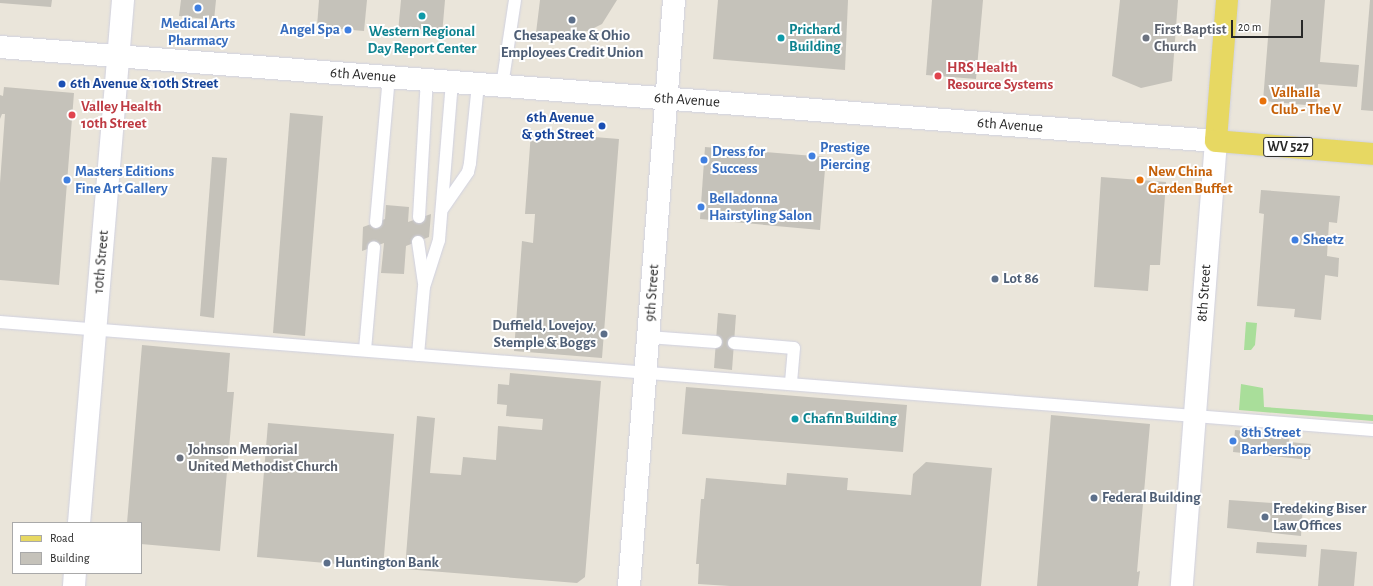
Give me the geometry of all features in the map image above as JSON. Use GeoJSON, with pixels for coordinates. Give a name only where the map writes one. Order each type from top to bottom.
{"type":"FeatureCollection","features":[{"type":"Feature","properties":{"kind":"main road","name":"8th Street"},"geometry":{"type":"LineString","coordinates":[[1216,141],[1227,0]]}},
{"type":"Feature","properties":{"kind":"main road","name":"6th Avenue"},"geometry":{"type":"LineString","coordinates":[[1216,141],[1373,154]]}},
{"type":"Feature","properties":{"kind":"street","name":"10th Street"},"geometry":{"type":"LineString","coordinates":[[79,522],[122,0]]}},
{"type":"Feature","properties":{"kind":"street","name":"9th Street"},"geometry":{"type":"LineString","coordinates":[[629,586],[674,0]]}},
{"type":"Feature","properties":{"kind":"street","name":"6th Avenue"},"geometry":{"type":"LineString","coordinates":[[0,46],[1216,141]]}},
{"type":"Feature","properties":{"kind":"street","name":"8th Street"},"geometry":{"type":"LineString","coordinates":[[1182,586],[1216,141]]}},
{"type":"Feature","properties":{"kind":"street"},"geometry":{"type":"LineString","coordinates":[[74,586],[75,574]]}},
{"type":"Feature","properties":{"kind":"lane"},"geometry":{"type":"LineString","coordinates":[[502,86],[515,0]]}},
{"type":"Feature","properties":{"kind":"lane"},"geometry":{"type":"LineString","coordinates":[[376,222],[389,77]]}},
{"type":"Feature","properties":{"kind":"lane"},"geometry":{"type":"LineString","coordinates":[[419,218],[427,80]]}},
{"type":"Feature","properties":{"kind":"lane"},"geometry":{"type":"LineString","coordinates":[[424,286],[439,240],[452,82]]}},
{"type":"Feature","properties":{"kind":"lane"},"geometry":{"type":"LineString","coordinates":[[442,208],[468,172],[478,84]]}},
{"type":"Feature","properties":{"kind":"lane"},"geometry":{"type":"LineString","coordinates":[[418,242],[424,286],[418,355]]}},
{"type":"Feature","properties":{"kind":"lane"},"geometry":{"type":"LineString","coordinates":[[365,350],[374,246]]}},
{"type":"Feature","properties":{"kind":"lane"},"geometry":{"type":"LineString","coordinates":[[0,322],[645,373],[791,383],[1373,430]]}},
{"type":"Feature","properties":{"kind":"lane"},"geometry":{"type":"LineString","coordinates":[[648,337],[716,342]]}},
{"type":"Feature","properties":{"kind":"lane"},"geometry":{"type":"LineString","coordinates":[[734,343],[794,348],[791,383]]}},
{"type":"Feature","properties":{"kind":"green space"},"geometry":{"type":"Polygon","coordinates":[[[1246,322],[1257,323],[1255,345],[1251,350],[1244,350],[1246,322]]]}},
{"type":"Feature","properties":{"kind":"green space"},"geometry":{"type":"Polygon","coordinates":[[[1241,384],[1263,388],[1264,407],[1373,415],[1373,421],[1239,410],[1241,384]]]}},
{"type":"Feature","properties":{"kind":"building"},"geometry":{"type":"Polygon","coordinates":[[[0,0],[52,0],[51,7],[0,3],[0,0]]]}},
{"type":"Feature","properties":{"kind":"building","name":"Medical Arts Pharmacy"},"geometry":{"type":"Polygon","coordinates":[[[181,0],[216,0],[214,20],[179,16],[181,0]]]}},
{"type":"Feature","properties":{"kind":"building"},"geometry":{"type":"Polygon","coordinates":[[[319,0],[367,0],[364,31],[317,27],[319,0]]]}},
{"type":"Feature","properties":{"kind":"building","name":"Western Regional Day Report Center"},"geometry":{"type":"Polygon","coordinates":[[[401,0],[445,0],[442,35],[398,32],[401,0]]]}},
{"type":"Feature","properties":{"kind":"building","name":"Chesapeake & Ohio Employees Credit Union"},"geometry":{"type":"Polygon","coordinates":[[[540,0],[617,0],[602,24],[588,31],[577,32],[576,36],[536,33],[540,0]]]}},
{"type":"Feature","properties":{"kind":"building","name":"Prichard Building"},"geometry":{"type":"Polygon","coordinates":[[[718,0],[848,0],[845,70],[713,59],[718,0]]]}},
{"type":"Feature","properties":{"kind":"building"},"geometry":{"type":"Polygon","coordinates":[[[932,0],[983,0],[976,79],[926,75],[932,0]]]}},
{"type":"Feature","properties":{"kind":"building","name":"First Baptist Church"},"geometry":{"type":"Polygon","coordinates":[[[1120,0],[1178,0],[1172,81],[1141,88],[1112,76],[1120,0]]]}},
{"type":"Feature","properties":{"kind":"building"},"geometry":{"type":"Polygon","coordinates":[[[1271,0],[1325,0],[1320,62],[1359,65],[1357,87],[1318,84],[1317,106],[1263,101],[1271,0]]]}},
{"type":"Feature","properties":{"kind":"building"},"geometry":{"type":"Polygon","coordinates":[[[1370,0],[1373,0],[1373,111],[1361,110],[1370,0]]]}},
{"type":"Feature","properties":{"kind":"building"},"geometry":{"type":"Polygon","coordinates":[[[4,87],[74,93],[59,285],[0,280],[0,183],[5,114],[2,114],[0,119],[0,95],[3,96],[4,87]]]}},
{"type":"Feature","properties":{"kind":"building"},"geometry":{"type":"Polygon","coordinates":[[[290,113],[323,116],[305,336],[273,333],[290,113]]]}},
{"type":"Feature","properties":{"kind":"building"},"geometry":{"type":"Polygon","coordinates":[[[531,132],[619,139],[602,358],[514,351],[522,241],[533,243],[535,214],[525,214],[531,132]]]}},
{"type":"Feature","properties":{"kind":"building"},"geometry":{"type":"Polygon","coordinates":[[[705,147],[826,157],[820,230],[700,219],[705,147]]]}},
{"type":"Feature","properties":{"kind":"building"},"geometry":{"type":"Polygon","coordinates":[[[212,157],[227,158],[214,318],[200,316],[212,157]]]}},
{"type":"Feature","properties":{"kind":"building"},"geometry":{"type":"Polygon","coordinates":[[[1101,177],[1166,182],[1160,265],[1150,265],[1148,291],[1094,287],[1101,177]]]}},
{"type":"Feature","properties":{"kind":"building","name":"Sheetz"},"geometry":{"type":"Polygon","coordinates":[[[1261,190],[1340,196],[1337,223],[1329,222],[1327,256],[1339,258],[1338,277],[1325,275],[1321,320],[1294,317],[1295,309],[1257,306],[1264,214],[1259,213],[1261,190]]]}},
{"type":"Feature","properties":{"kind":"building"},"geometry":{"type":"Polygon","coordinates":[[[386,205],[409,207],[408,222],[431,214],[429,237],[406,246],[404,274],[381,273],[384,243],[362,251],[363,227],[385,219],[386,205]]]}},
{"type":"Feature","properties":{"kind":"building"},"geometry":{"type":"Polygon","coordinates":[[[718,313],[736,315],[732,370],[714,368],[718,313]]]}},
{"type":"Feature","properties":{"kind":"building","name":"Johnson Memorial United Methodist Church"},"geometry":{"type":"Polygon","coordinates":[[[142,345],[230,353],[227,392],[234,392],[220,551],[142,544],[142,522],[127,522],[142,345]]]}},
{"type":"Feature","properties":{"kind":"building"},"geometry":{"type":"Polygon","coordinates":[[[510,373],[601,381],[585,577],[577,583],[405,569],[417,416],[435,418],[430,473],[461,475],[463,457],[496,460],[498,426],[542,430],[543,419],[506,416],[507,405],[497,404],[498,384],[509,385],[510,373]]]}},
{"type":"Feature","properties":{"kind":"building","name":"Chafin Building"},"geometry":{"type":"Polygon","coordinates":[[[686,387],[907,405],[903,452],[682,434],[686,387]]]}},
{"type":"Feature","properties":{"kind":"building","name":"Federal Building"},"geometry":{"type":"Polygon","coordinates":[[[1051,415],[1150,424],[1137,572],[1140,571],[1138,586],[1037,586],[1051,415]]]}},
{"type":"Feature","properties":{"kind":"building"},"geometry":{"type":"Polygon","coordinates":[[[268,423],[394,434],[383,568],[257,557],[268,423]]]}},
{"type":"Feature","properties":{"kind":"building"},"geometry":{"type":"Polygon","coordinates":[[[1235,430],[1290,434],[1289,442],[1311,444],[1310,460],[1233,452],[1235,430]]]}},
{"type":"Feature","properties":{"kind":"building"},"geometry":{"type":"Polygon","coordinates":[[[926,462],[992,468],[981,586],[730,586],[698,584],[699,564],[696,564],[701,499],[704,499],[706,478],[786,485],[787,473],[848,478],[847,490],[911,495],[913,474],[926,462]]]}},
{"type":"Feature","properties":{"kind":"building","name":"Fredeking Biser Law Offices"},"geometry":{"type":"Polygon","coordinates":[[[1229,500],[1303,505],[1301,536],[1227,528],[1229,500]]]}},
{"type":"Feature","properties":{"kind":"building"},"geometry":{"type":"Polygon","coordinates":[[[1257,542],[1307,545],[1306,557],[1256,553],[1257,542]]]}},
{"type":"Feature","properties":{"kind":"building"},"geometry":{"type":"Polygon","coordinates":[[[1321,549],[1357,552],[1354,586],[1318,586],[1321,549]]]}},
{"type":"Feature","properties":{"kind":"place","name":"Medical Arts Pharmacy"},"geometry":{"type":"Point","coordinates":[198,8]}},
{"type":"Feature","properties":{"kind":"place","name":"Western Regional Day Report Center"},"geometry":{"type":"Point","coordinates":[422,16]}},
{"type":"Feature","properties":{"kind":"place","name":"Chesapeake & Ohio Employees Credit Union"},"geometry":{"type":"Point","coordinates":[572,20]}},
{"type":"Feature","properties":{"kind":"place","name":"Angel Spa"},"geometry":{"type":"Point","coordinates":[348,30]}},
{"type":"Feature","properties":{"kind":"place","name":"Prichard Building"},"geometry":{"type":"Point","coordinates":[781,38]}},
{"type":"Feature","properties":{"kind":"place","name":"First Baptist Church"},"geometry":{"type":"Point","coordinates":[1146,38]}},
{"type":"Feature","properties":{"kind":"place","name":"HRS Health Resource Systems"},"geometry":{"type":"Point","coordinates":[938,76]}},
{"type":"Feature","properties":{"kind":"place","name":"6th Avenue & 10th Street"},"geometry":{"type":"Point","coordinates":[62,84]}},
{"type":"Feature","properties":{"kind":"place","name":"Valhalla Club - The V"},"geometry":{"type":"Point","coordinates":[1263,101]}},
{"type":"Feature","properties":{"kind":"place","name":"Valley Health 10th Street"},"geometry":{"type":"Point","coordinates":[72,115]}},
{"type":"Feature","properties":{"kind":"place","name":"6th Avenue & 9th Street"},"geometry":{"type":"Point","coordinates":[602,126]}},
{"type":"Feature","properties":{"kind":"place","name":"Prestige Piercing"},"geometry":{"type":"Point","coordinates":[812,156]}},
{"type":"Feature","properties":{"kind":"place","name":"Dress for Success"},"geometry":{"type":"Point","coordinates":[704,160]}},
{"type":"Feature","properties":{"kind":"place","name":"Masters Editions Fine Art Gallery"},"geometry":{"type":"Point","coordinates":[67,180]}},
{"type":"Feature","properties":{"kind":"place","name":"New China Garden Buffet"},"geometry":{"type":"Point","coordinates":[1140,180]}},
{"type":"Feature","properties":{"kind":"place","name":"Belladonna Hairstyling Salon"},"geometry":{"type":"Point","coordinates":[701,207]}},
{"type":"Feature","properties":{"kind":"place","name":"Sheetz"},"geometry":{"type":"Point","coordinates":[1295,240]}},
{"type":"Feature","properties":{"kind":"place","name":"Lot 86"},"geometry":{"type":"Point","coordinates":[995,279]}},
{"type":"Feature","properties":{"kind":"place","name":"Duffield, Lovejoy, Stemple & Boggs"},"geometry":{"type":"Point","coordinates":[604,334]}},
{"type":"Feature","properties":{"kind":"place","name":"Chafin Building"},"geometry":{"type":"Point","coordinates":[795,419]}},
{"type":"Feature","properties":{"kind":"place","name":"8th Street Barbershop"},"geometry":{"type":"Point","coordinates":[1233,441]}},
{"type":"Feature","properties":{"kind":"place","name":"Johnson Memorial United Methodist Church"},"geometry":{"type":"Point","coordinates":[180,458]}},
{"type":"Feature","properties":{"kind":"place","name":"Federal Building"},"geometry":{"type":"Point","coordinates":[1094,498]}},
{"type":"Feature","properties":{"kind":"place","name":"Fredeking Biser Law Offices"},"geometry":{"type":"Point","coordinates":[1265,517]}},
{"type":"Feature","properties":{"kind":"place","name":"Huntington Bank"},"geometry":{"type":"Point","coordinates":[327,563]}}]}
